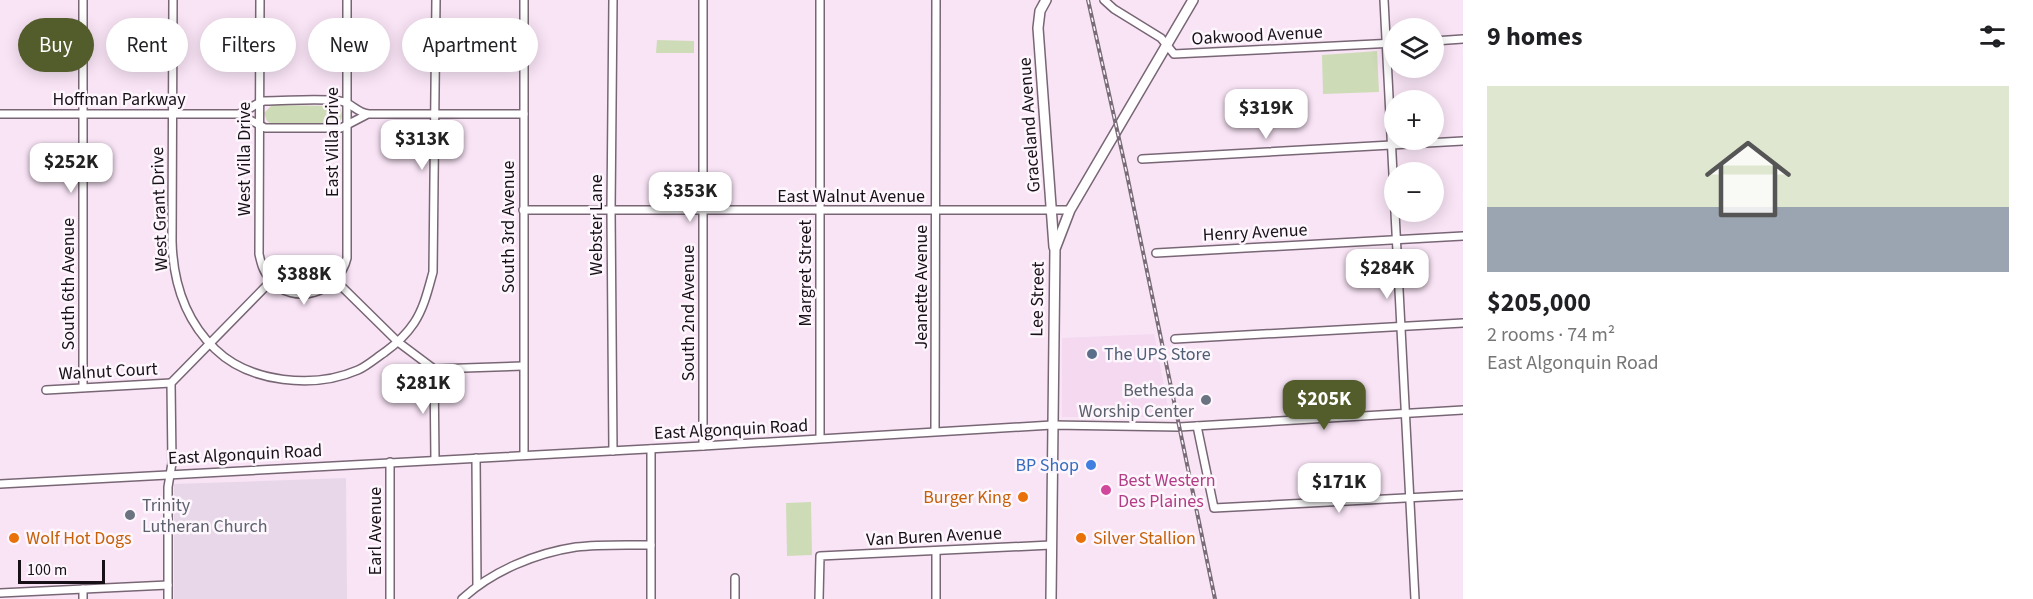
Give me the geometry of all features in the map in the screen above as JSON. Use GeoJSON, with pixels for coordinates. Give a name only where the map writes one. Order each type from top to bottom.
{"type":"FeatureCollection","features":[{"type":"Feature","properties":{"kind":"main road","name":"Graceland Avenue"},"geometry":{"type":"LineString","coordinates":[[1046,0],[1040,11],[1038,28],[1054,249]]}},
{"type":"Feature","properties":{"kind":"main road","name":"Lee Street"},"geometry":{"type":"LineString","coordinates":[[1051,599],[1054,249],[1070,210],[1193,0]]}},
{"type":"Feature","properties":{"kind":"street","name":"South 6th Avenue"},"geometry":{"type":"LineString","coordinates":[[83,0],[83,387]]}},
{"type":"Feature","properties":{"kind":"street","name":"West Grant Drive"},"geometry":{"type":"LineString","coordinates":[[173,0],[172,264],[176,284],[186,310],[216,351],[248,369],[270,377],[309,381],[345,375],[360,369],[398,342],[414,324],[425,302],[433,272],[436,0]]}},
{"type":"Feature","properties":{"kind":"street","name":"West Villa Drive"},"geometry":{"type":"LineString","coordinates":[[260,0],[259,254],[264,270],[271,281]]}},
{"type":"Feature","properties":{"kind":"street","name":"East Villa Drive"},"geometry":{"type":"LineString","coordinates":[[336,281],[345,266],[348,248],[346,0]]}},
{"type":"Feature","properties":{"kind":"street","name":"South 3rd Avenue"},"geometry":{"type":"LineString","coordinates":[[524,0],[524,455]]}},
{"type":"Feature","properties":{"kind":"street","name":"Webster Lane"},"geometry":{"type":"LineString","coordinates":[[613,0],[611,210],[613,451]]}},
{"type":"Feature","properties":{"kind":"street","name":"South 2nd Avenue"},"geometry":{"type":"LineString","coordinates":[[703,0],[703,446]]}},
{"type":"Feature","properties":{"kind":"street","name":"Margret Street"},"geometry":{"type":"LineString","coordinates":[[820,0],[820,438]]}},
{"type":"Feature","properties":{"kind":"street","name":"Jeanette Avenue"},"geometry":{"type":"LineString","coordinates":[[935,431],[936,0]]}},
{"type":"Feature","properties":{"kind":"street","name":"Oakwood Avenue"},"geometry":{"type":"LineString","coordinates":[[1104,0],[1114,9],[1161,38],[1174,54],[1384,43]]}},
{"type":"Feature","properties":{"kind":"street"},"geometry":{"type":"LineString","coordinates":[[1384,0],[1385,18]]}},
{"type":"Feature","properties":{"kind":"street"},"geometry":{"type":"LineString","coordinates":[[1444,40],[1463,39]]}},
{"type":"Feature","properties":{"kind":"street","name":"Hoffman Parkway"},"geometry":{"type":"LineString","coordinates":[[0,114],[238,114],[250,110],[260,102],[333,101],[348,103],[361,113],[369,114],[524,114]]}},
{"type":"Feature","properties":{"kind":"street","name":"Hoffman Parkway"},"geometry":{"type":"LineString","coordinates":[[238,114],[250,118],[260,127],[341,128],[369,114]]}},
{"type":"Feature","properties":{"kind":"street"},"geometry":{"type":"LineString","coordinates":[[1444,142],[1463,141]]}},
{"type":"Feature","properties":{"kind":"street"},"geometry":{"type":"LineString","coordinates":[[1142,159],[1384,145]]}},
{"type":"Feature","properties":{"kind":"street"},"geometry":{"type":"LineString","coordinates":[[1391,150],[1415,599]]}},
{"type":"Feature","properties":{"kind":"street","name":"East Walnut Avenue"},"geometry":{"type":"LineString","coordinates":[[523,210],[1070,210]]}},
{"type":"Feature","properties":{"kind":"street","name":"Henry Avenue"},"geometry":{"type":"LineString","coordinates":[[1156,253],[1463,236]]}},
{"type":"Feature","properties":{"kind":"street"},"geometry":{"type":"LineString","coordinates":[[168,599],[168,488],[172,463],[171,383],[271,281],[290,292],[302,294],[323,289],[336,281],[398,342],[434,369],[523,366]]}},
{"type":"Feature","properties":{"kind":"street"},"geometry":{"type":"LineString","coordinates":[[1175,339],[1463,323]]}},
{"type":"Feature","properties":{"kind":"street"},"geometry":{"type":"LineString","coordinates":[[434,369],[435,460]]}},
{"type":"Feature","properties":{"kind":"street","name":"Walnut Court"},"geometry":{"type":"LineString","coordinates":[[46,390],[171,383]]}},
{"type":"Feature","properties":{"kind":"street","name":"East Algonquin Road"},"geometry":{"type":"LineString","coordinates":[[0,484],[1052,425],[1197,426],[1463,410]]}},
{"type":"Feature","properties":{"kind":"street"},"geometry":{"type":"LineString","coordinates":[[1197,426],[1214,508],[1463,495]]}},
{"type":"Feature","properties":{"kind":"street"},"geometry":{"type":"LineString","coordinates":[[651,449],[651,599]]}},
{"type":"Feature","properties":{"kind":"street"},"geometry":{"type":"LineString","coordinates":[[476,458],[477,585]]}},
{"type":"Feature","properties":{"kind":"street","name":"Earl Avenue"},"geometry":{"type":"LineString","coordinates":[[390,462],[390,599]]}},
{"type":"Feature","properties":{"kind":"street"},"geometry":{"type":"LineString","coordinates":[[462,599],[477,585],[544,554],[578,547],[651,545]]}},
{"type":"Feature","properties":{"kind":"street","name":"Van Buren Avenue"},"geometry":{"type":"LineString","coordinates":[[819,599],[820,556],[1051,545]]}},
{"type":"Feature","properties":{"kind":"street"},"geometry":{"type":"LineString","coordinates":[[936,551],[936,599]]}},
{"type":"Feature","properties":{"kind":"street"},"geometry":{"type":"LineString","coordinates":[[735,578],[735,599]]}},
{"type":"Feature","properties":{"kind":"street"},"geometry":{"type":"LineString","coordinates":[[0,593],[168,585]]}},
{"type":"Feature","properties":{"kind":"street"},"geometry":{"type":"LineString","coordinates":[[83,589],[83,599]]}},
{"type":"Feature","properties":{"kind":"shaded area"},"geometry":{"type":"Polygon","coordinates":[[[1154,334],[1170,417],[1062,417],[1062,338],[1154,334]]]}},
{"type":"Feature","properties":{"kind":"shaded area"},"geometry":{"type":"Polygon","coordinates":[[[346,478],[347,599],[174,599],[174,484],[346,478]]]}},
{"type":"Feature","properties":{"kind":"green space"},"geometry":{"type":"Polygon","coordinates":[[[657,40],[694,41],[694,53],[656,53],[657,40]]]}},
{"type":"Feature","properties":{"kind":"green space"},"geometry":{"type":"Polygon","coordinates":[[[1377,51],[1379,92],[1323,94],[1322,55],[1377,51]]]}},
{"type":"Feature","properties":{"kind":"green space"},"geometry":{"type":"Polygon","coordinates":[[[272,105],[337,106],[342,116],[341,121],[336,125],[271,124],[264,113],[272,105]]]}},
{"type":"Feature","properties":{"kind":"green space"},"geometry":{"type":"Polygon","coordinates":[[[811,502],[812,555],[787,556],[786,503],[811,502]]]}},
{"type":"Feature","properties":{"kind":"railway"},"geometry":{"type":"LineString","coordinates":[[1088,0],[1126,170],[1215,599]]}},
{"type":"Feature","properties":{"kind":"place","name":"The UPS Store"},"geometry":{"type":"Point","coordinates":[1092,354]}},
{"type":"Feature","properties":{"kind":"place","name":"Bethesda Worship Center"},"geometry":{"type":"Point","coordinates":[1206,400]}},
{"type":"Feature","properties":{"kind":"place","name":"BP Shop"},"geometry":{"type":"Point","coordinates":[1091,465]}},
{"type":"Feature","properties":{"kind":"place","name":"Best Western Des Plaines"},"geometry":{"type":"Point","coordinates":[1106,490]}},
{"type":"Feature","properties":{"kind":"place","name":"Burger King"},"geometry":{"type":"Point","coordinates":[1023,497]}},
{"type":"Feature","properties":{"kind":"place","name":"Trinity Lutheran Church"},"geometry":{"type":"Point","coordinates":[130,515]}},
{"type":"Feature","properties":{"kind":"place","name":"Wolf Hot Dogs"},"geometry":{"type":"Point","coordinates":[14,538]}},
{"type":"Feature","properties":{"kind":"place","name":"Silver Stallion"},"geometry":{"type":"Point","coordinates":[1081,538]}}]}
